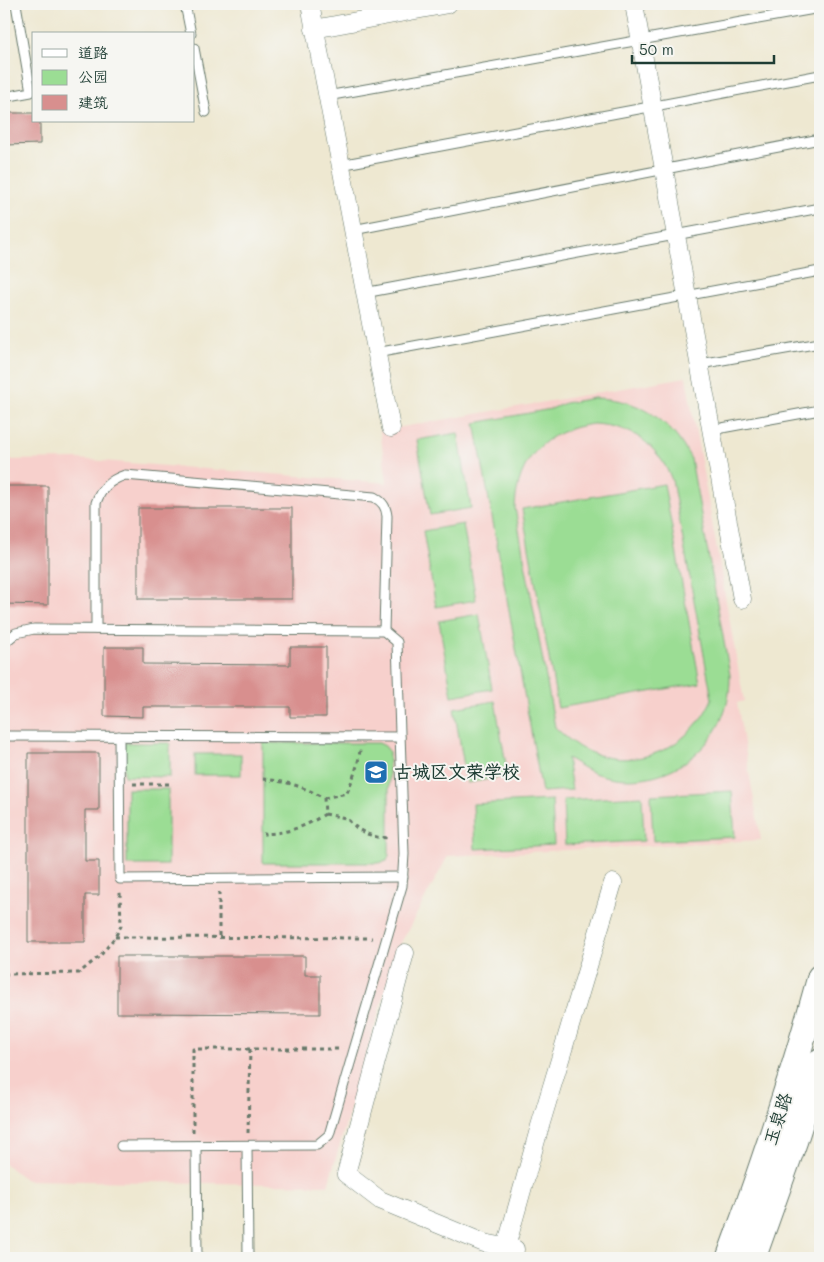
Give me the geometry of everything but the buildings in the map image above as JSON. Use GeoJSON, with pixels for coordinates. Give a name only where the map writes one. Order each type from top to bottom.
{"type":"FeatureCollection","features":[{"type":"Feature","properties":{"kind":"main road","name":"玉泉路"},"geometry":{"type":"LineString","coordinates":[[729,1258],[774,1133],[800,1051],[820,977]]}},
{"type":"Feature","properties":{"kind":"main road","name":"玉泉路"},"geometry":{"type":"LineString","coordinates":[[753,1258],[795,1140],[820,1061]]}},
{"type":"Feature","properties":{"kind":"street"},"geometry":{"type":"LineString","coordinates":[[310,4],[391,428]]}},
{"type":"Feature","properties":{"kind":"street"},"geometry":{"type":"LineString","coordinates":[[314,29],[448,4]]}},
{"type":"Feature","properties":{"kind":"street"},"geometry":{"type":"LineString","coordinates":[[634,4],[742,599]]}},
{"type":"Feature","properties":{"kind":"street"},"geometry":{"type":"LineString","coordinates":[[404,953],[346,1174],[380,1200],[510,1253],[540,1126],[613,883]]}},
{"type":"Feature","properties":{"kind":"lane"},"geometry":{"type":"LineString","coordinates":[[4,98],[31,92],[16,4]]}},
{"type":"Feature","properties":{"kind":"lane"},"geometry":{"type":"LineString","coordinates":[[185,4],[191,32]]}},
{"type":"Feature","properties":{"kind":"lane"},"geometry":{"type":"LineString","coordinates":[[327,96],[820,8]]}},
{"type":"Feature","properties":{"kind":"lane"},"geometry":{"type":"LineString","coordinates":[[195,53],[206,112]]}},
{"type":"Feature","properties":{"kind":"lane"},"geometry":{"type":"LineString","coordinates":[[340,165],[820,75]]}},
{"type":"Feature","properties":{"kind":"lane"},"geometry":{"type":"LineString","coordinates":[[353,230],[820,139]]}},
{"type":"Feature","properties":{"kind":"lane"},"geometry":{"type":"LineString","coordinates":[[364,293],[820,208]]}},
{"type":"Feature","properties":{"kind":"lane"},"geometry":{"type":"LineString","coordinates":[[376,353],[688,297],[820,271]]}},
{"type":"Feature","properties":{"kind":"lane"},"geometry":{"type":"LineString","coordinates":[[700,364],[820,343]]}},
{"type":"Feature","properties":{"kind":"lane"},"geometry":{"type":"LineString","coordinates":[[712,430],[820,410]]}},
{"type":"Feature","properties":{"kind":"lane"},"geometry":{"type":"LineString","coordinates":[[96,629],[96,503],[102,489],[108,483],[125,475],[374,497],[379,500],[386,510],[387,516],[384,631]]}},
{"type":"Feature","properties":{"kind":"lane"},"geometry":{"type":"LineString","coordinates":[[4,665],[4,643],[16,633],[25,630],[384,631],[397,642],[404,838],[402,886],[329,1135],[317,1146],[121,1146]]}},
{"type":"Feature","properties":{"kind":"lane"},"geometry":{"type":"LineString","coordinates":[[4,736],[400,737]]}},
{"type":"Feature","properties":{"kind":"lane"},"geometry":{"type":"LineString","coordinates":[[119,736],[120,879],[402,877]]}},
{"type":"Feature","properties":{"kind":"lane"},"geometry":{"type":"LineString","coordinates":[[195,1146],[197,1258]]}},
{"type":"Feature","properties":{"kind":"lane"},"geometry":{"type":"LineString","coordinates":[[247,1146],[248,1258]]}},
{"type":"Feature","properties":{"kind":"path"},"geometry":{"type":"LineString","coordinates":[[263,780],[293,783],[309,789],[324,798],[347,792],[360,758],[361,737]]}},
{"type":"Feature","properties":{"kind":"path"},"geometry":{"type":"LineString","coordinates":[[120,784],[170,784]]}},
{"type":"Feature","properties":{"kind":"path"},"geometry":{"type":"LineString","coordinates":[[324,798],[325,814]]}},
{"type":"Feature","properties":{"kind":"path"},"geometry":{"type":"LineString","coordinates":[[263,834],[280,834],[293,831],[325,814],[346,818],[367,834],[377,837],[404,838]]}},
{"type":"Feature","properties":{"kind":"path"},"geometry":{"type":"LineString","coordinates":[[219,878],[219,938]]}},
{"type":"Feature","properties":{"kind":"path"},"geometry":{"type":"LineString","coordinates":[[4,974],[79,973],[101,955],[116,937],[121,926],[120,879]]}},
{"type":"Feature","properties":{"kind":"path"},"geometry":{"type":"LineString","coordinates":[[116,937],[386,938]]}},
{"type":"Feature","properties":{"kind":"path"},"geometry":{"type":"LineString","coordinates":[[195,1146],[193,1049],[354,1049]]}},
{"type":"Feature","properties":{"kind":"path"},"geometry":{"type":"LineString","coordinates":[[247,1146],[250,1049]]}},
{"type":"Feature","properties":{"kind":"shaded area","name":"古城区文荣学校"},"geometry":{"type":"Polygon","coordinates":[[[686,377],[744,701],[737,703],[761,840],[448,856],[397,950],[328,1185],[26,1180],[4,1163],[4,460],[77,459],[387,483],[380,431],[686,377]]]}},
{"type":"Feature","properties":{"kind":"green space"},"geometry":{"type":"Polygon","coordinates":[[[594,398],[625,402],[639,407],[652,413],[673,432],[691,459],[730,675],[730,684],[725,710],[716,729],[705,745],[690,759],[673,769],[654,776],[635,779],[614,778],[594,773],[567,758],[572,790],[542,792],[475,423],[551,409],[565,403],[594,398]],[[593,424],[576,427],[548,440],[528,461],[521,475],[515,508],[555,727],[579,747],[598,755],[618,759],[637,758],[656,753],[673,744],[689,732],[702,717],[712,699],[672,480],[659,456],[642,439],[632,433],[593,424]]]}},
{"type":"Feature","properties":{"kind":"green space"},"geometry":{"type":"Polygon","coordinates":[[[458,433],[471,508],[430,515],[417,440],[458,433]]]}},
{"type":"Feature","properties":{"kind":"green space"},"geometry":{"type":"Polygon","coordinates":[[[664,484],[700,683],[558,708],[522,509],[664,484]]]}},
{"type":"Feature","properties":{"kind":"green space"},"geometry":{"type":"Polygon","coordinates":[[[463,524],[476,600],[436,607],[423,531],[463,524]]]}},
{"type":"Feature","properties":{"kind":"green space"},"geometry":{"type":"Polygon","coordinates":[[[479,614],[492,689],[452,696],[439,621],[479,614]]]}},
{"type":"Feature","properties":{"kind":"green space"},"geometry":{"type":"Polygon","coordinates":[[[495,701],[508,776],[467,783],[454,708],[495,701]]]}},
{"type":"Feature","properties":{"kind":"green space"},"geometry":{"type":"Polygon","coordinates":[[[124,743],[170,743],[170,777],[124,776],[124,743]]]}},
{"type":"Feature","properties":{"kind":"green space"},"geometry":{"type":"Polygon","coordinates":[[[263,743],[379,743],[385,746],[389,751],[389,855],[387,861],[379,863],[263,863],[263,743]]]}},
{"type":"Feature","properties":{"kind":"green space"},"geometry":{"type":"Polygon","coordinates":[[[195,754],[241,754],[241,775],[195,775],[195,754]]]}},
{"type":"Feature","properties":{"kind":"green space"},"geometry":{"type":"Polygon","coordinates":[[[127,789],[168,789],[168,865],[127,865],[127,789]]]}},
{"type":"Feature","properties":{"kind":"green space"},"geometry":{"type":"Polygon","coordinates":[[[732,791],[735,837],[653,841],[651,795],[732,791]]]}},
{"type":"Feature","properties":{"kind":"green space"},"geometry":{"type":"Polygon","coordinates":[[[642,796],[644,841],[565,845],[563,800],[642,796]]]}},
{"type":"Feature","properties":{"kind":"green space"},"geometry":{"type":"Polygon","coordinates":[[[552,800],[554,845],[475,849],[473,804],[552,800]]]}},
{"type":"Feature","properties":{"kind":"place","name":"古城区文荣学校"},"geometry":{"type":"Point","coordinates":[376,772]}}]}
